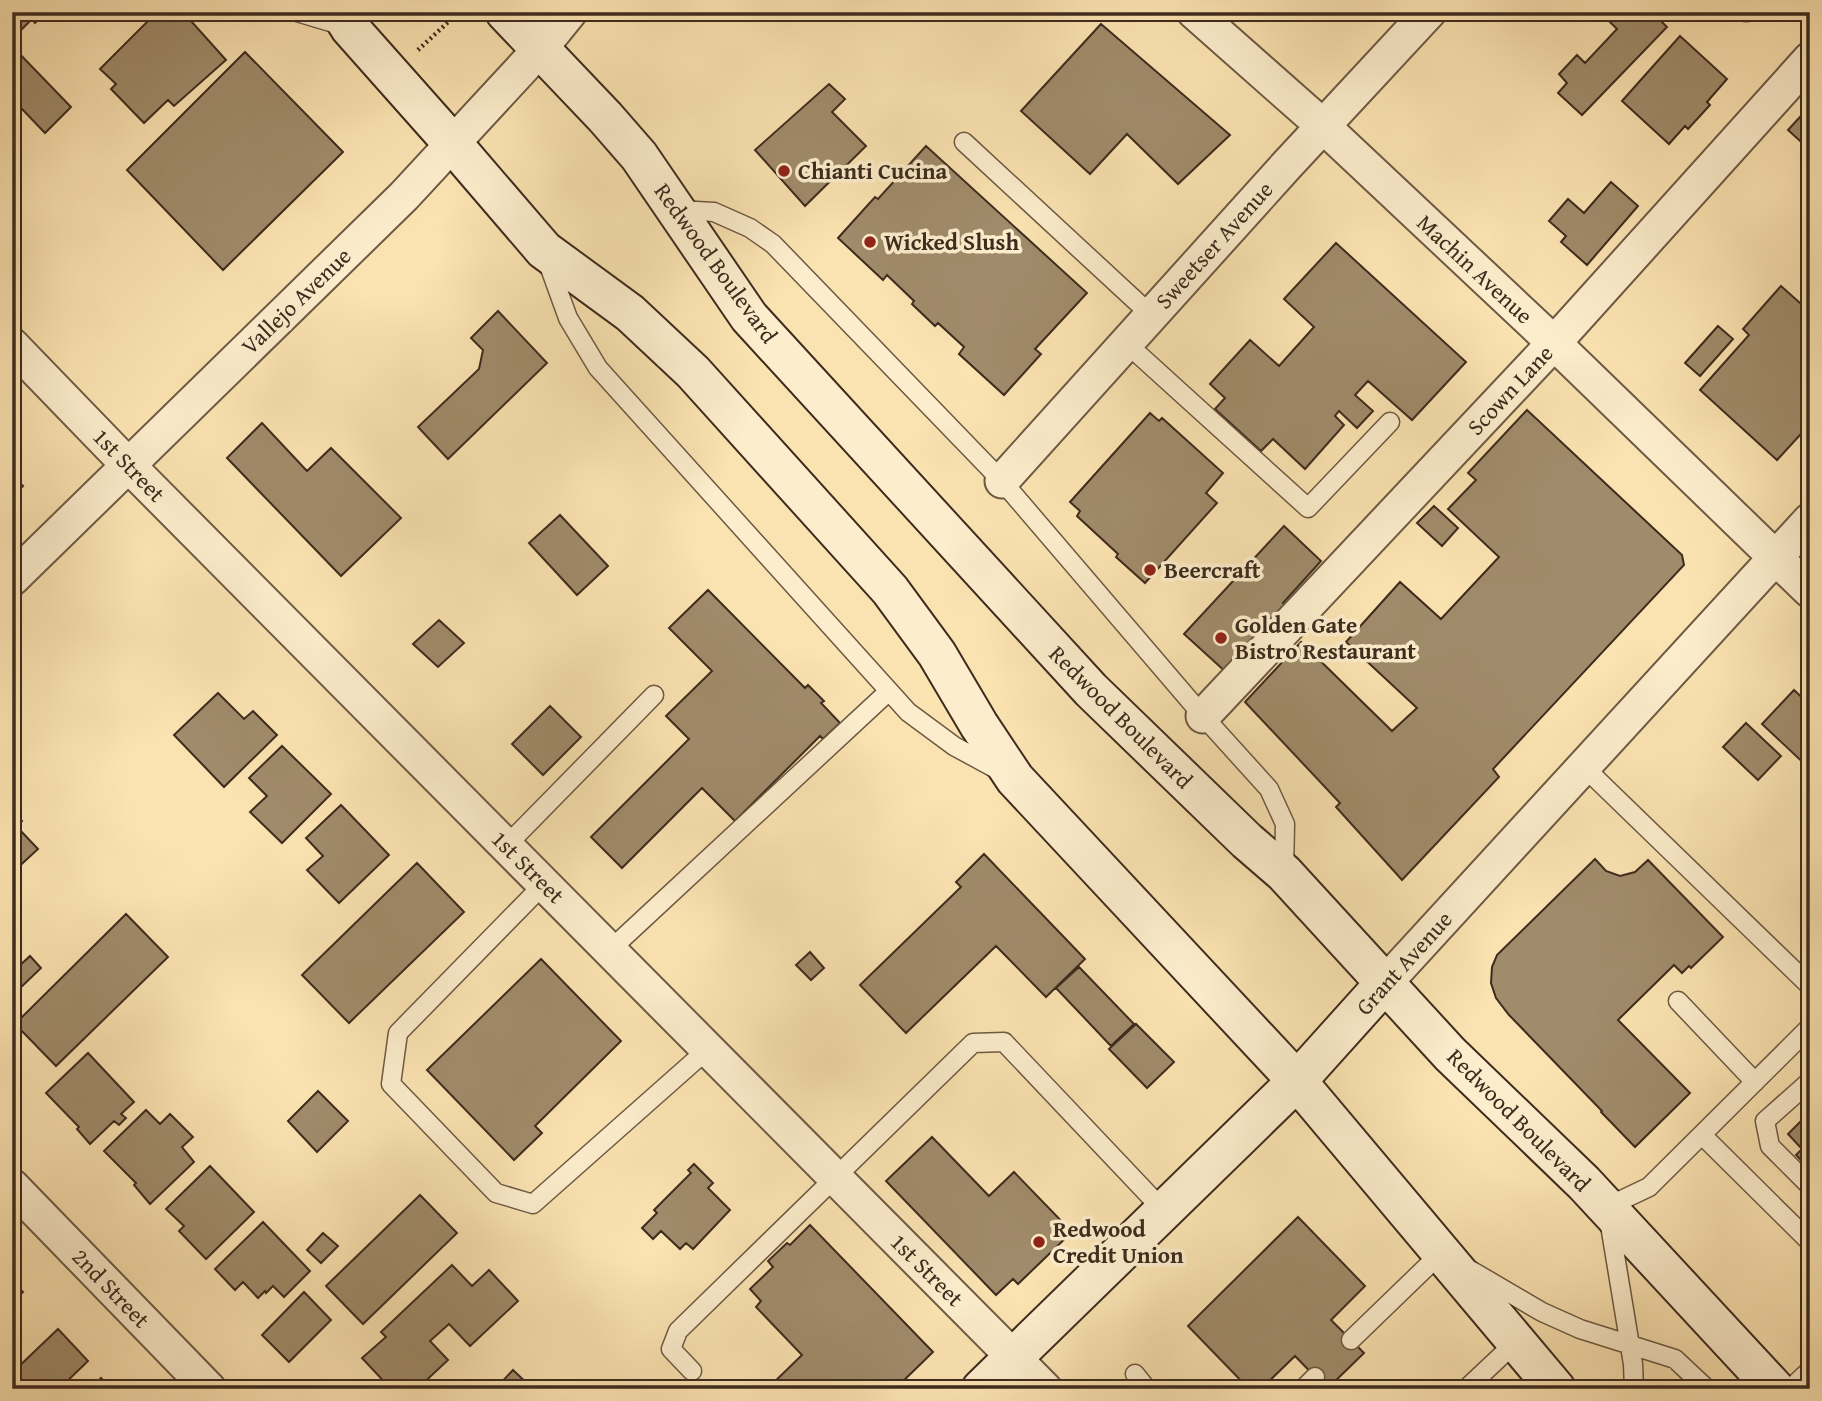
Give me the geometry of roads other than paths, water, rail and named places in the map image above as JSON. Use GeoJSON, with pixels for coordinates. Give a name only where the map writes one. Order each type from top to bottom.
{"type":"FeatureCollection","features":[{"type":"Feature","properties":{"kind":"main road","name":"Redwood Boulevard"},"geometry":{"type":"LineString","coordinates":[[505,12],[639,156],[749,317],[1091,690],[1247,841],[1284,873],[1450,1054],[1606,1207],[1775,1389]]}},
{"type":"Feature","properties":{"kind":"main road"},"geometry":{"type":"LineString","coordinates":[[345,20],[544,250],[630,313],[693,372],[890,590],[937,654],[1015,779],[1297,1081],[1556,1389]]}},
{"type":"Feature","properties":{"kind":"main road","name":"Grant Avenue"},"geometry":{"type":"LineString","coordinates":[[981,1389],[1297,1081],[1385,982]]}},
{"type":"Feature","properties":{"kind":"street","name":"Vallejo Avenue"},"geometry":{"type":"LineString","coordinates":[[12,579],[404,196],[540,49],[570,12]]}},
{"type":"Feature","properties":{"kind":"street","name":"Machin Avenue"},"geometry":{"type":"LineString","coordinates":[[1194,12],[1323,126],[1554,343],[1810,592]]}},
{"type":"Feature","properties":{"kind":"street","name":"Sweetser Avenue"},"geometry":{"type":"LineString","coordinates":[[1002,481],[1429,12]]}},
{"type":"Feature","properties":{"kind":"street","name":"Scown Lane"},"geometry":{"type":"LineString","coordinates":[[1203,716],[1554,343],[1810,59]]}},
{"type":"Feature","properties":{"kind":"street","name":"1st Street"},"geometry":{"type":"LineString","coordinates":[[12,345],[1045,1389]]}},
{"type":"Feature","properties":{"kind":"street","name":"Grant Avenue"},"geometry":{"type":"LineString","coordinates":[[1385,982],[1810,520]]}},
{"type":"Feature","properties":{"kind":"street","name":"2nd Street"},"geometry":{"type":"LineString","coordinates":[[12,1186],[209,1389]]}},
{"type":"Feature","properties":{"kind":"lane"},"geometry":{"type":"LineString","coordinates":[[298,12],[345,20]]}},
{"type":"Feature","properties":{"kind":"lane"},"geometry":{"type":"LineString","coordinates":[[964,142],[1152,315]]}},
{"type":"Feature","properties":{"kind":"lane"},"geometry":{"type":"LineString","coordinates":[[676,210],[714,212],[750,228],[773,244],[1002,481],[1269,789],[1286,824],[1284,873]]}},
{"type":"Feature","properties":{"kind":"lane"},"geometry":{"type":"LineString","coordinates":[[544,250],[568,318],[598,368],[908,712],[954,746],[1015,779]]}},
{"type":"Feature","properties":{"kind":"lane"},"geometry":{"type":"LineString","coordinates":[[1126,343],[1308,508],[1390,422]]}},
{"type":"Feature","properties":{"kind":"lane"},"geometry":{"type":"LineString","coordinates":[[610,950],[889,691]]}},
{"type":"Feature","properties":{"kind":"lane"},"geometry":{"type":"LineString","coordinates":[[506,846],[654,695]]}},
{"type":"Feature","properties":{"kind":"lane"},"geometry":{"type":"LineString","coordinates":[[1584,767],[1810,986]]}},
{"type":"Feature","properties":{"kind":"lane"},"geometry":{"type":"LineString","coordinates":[[544,884],[398,1033],[391,1084],[496,1193],[534,1204],[708,1049]]}},
{"type":"Feature","properties":{"kind":"lane"},"geometry":{"type":"LineString","coordinates":[[1678,1001],[1755,1082]]}},
{"type":"Feature","properties":{"kind":"lane"},"geometry":{"type":"LineString","coordinates":[[1634,1389],[1633,1364],[1606,1207],[1649,1187],[1810,1027]]}},
{"type":"Feature","properties":{"kind":"lane"},"geometry":{"type":"LineString","coordinates":[[692,1371],[671,1349],[678,1331],[973,1043],[1004,1042],[1164,1211]]}},
{"type":"Feature","properties":{"kind":"lane"},"geometry":{"type":"LineString","coordinates":[[1810,1081],[1765,1121],[1770,1146],[1810,1186]]}},
{"type":"Feature","properties":{"kind":"lane"},"geometry":{"type":"LineString","coordinates":[[1702,1135],[1810,1242]]}},
{"type":"Feature","properties":{"kind":"lane"},"geometry":{"type":"LineString","coordinates":[[1351,1340],[1442,1252],[1542,1312],[1580,1329],[1675,1359],[1707,1389]]}},
{"type":"Feature","properties":{"kind":"lane"},"geometry":{"type":"LineString","coordinates":[[1466,1389],[1517,1341]]}},
{"type":"Feature","properties":{"kind":"lane"},"geometry":{"type":"LineString","coordinates":[[1790,1389],[1810,1370]]}},
{"type":"Feature","properties":{"kind":"lane"},"geometry":{"type":"LineString","coordinates":[[1135,1374],[1147,1389]]}},
{"type":"Feature","properties":{"kind":"place","name":"Chianti Cucina"},"geometry":{"type":"Point","coordinates":[784,171]}},
{"type":"Feature","properties":{"kind":"place","name":"Wicked Slush"},"geometry":{"type":"Point","coordinates":[870,242]}},
{"type":"Feature","properties":{"kind":"place","name":"Beercraft"},"geometry":{"type":"Point","coordinates":[1150,570]}},
{"type":"Feature","properties":{"kind":"place","name":"Golden Gate Bistro Restaurant"},"geometry":{"type":"Point","coordinates":[1221,638]}},
{"type":"Feature","properties":{"kind":"place","name":"Redwood Credit Union"},"geometry":{"type":"Point","coordinates":[1039,1242]}}]}
